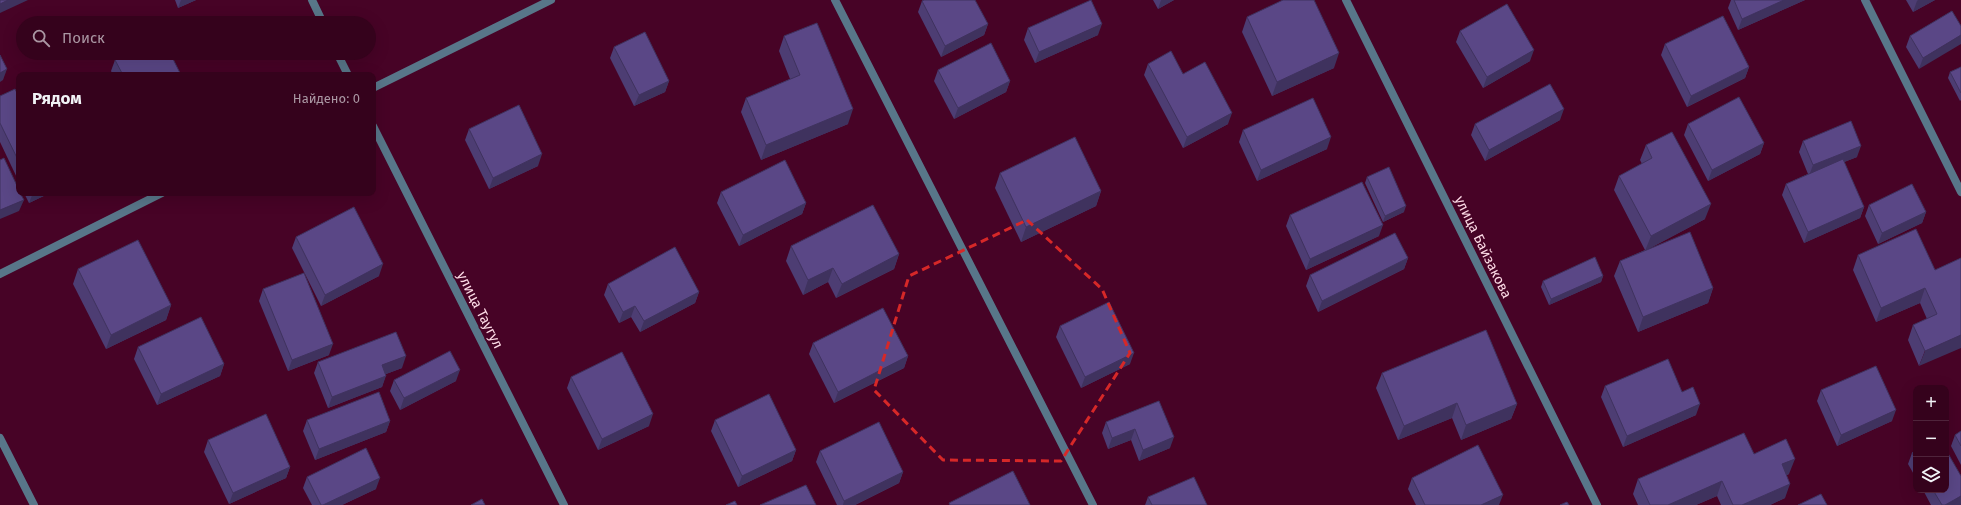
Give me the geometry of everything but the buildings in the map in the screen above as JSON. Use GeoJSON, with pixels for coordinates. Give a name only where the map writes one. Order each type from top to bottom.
{"type":"FeatureCollection","features":[{"type":"Feature","properties":{"kind":"street"},"geometry":{"type":"LineString","coordinates":[[312,0],[320,16]]}},
{"type":"Feature","properties":{"kind":"street"},"geometry":{"type":"LineString","coordinates":[[376,87],[551,0]]}},
{"type":"Feature","properties":{"kind":"street"},"geometry":{"type":"LineString","coordinates":[[835,0],[1093,505]]}},
{"type":"Feature","properties":{"kind":"street","name":"улица Байзакова"},"geometry":{"type":"LineString","coordinates":[[1346,0],[1597,505]]}},
{"type":"Feature","properties":{"kind":"street"},"geometry":{"type":"LineString","coordinates":[[1865,0],[1961,192]]}},
{"type":"Feature","properties":{"kind":"street"},"geometry":{"type":"LineString","coordinates":[[340,60],[346,72]]}},
{"type":"Feature","properties":{"kind":"street","name":"улица Таугул"},"geometry":{"type":"LineString","coordinates":[[376,132],[564,505]]}},
{"type":"Feature","properties":{"kind":"street"},"geometry":{"type":"LineString","coordinates":[[0,274],[156,196]]}},
{"type":"Feature","properties":{"kind":"street"},"geometry":{"type":"LineString","coordinates":[[0,438],[34,505]]}},
{"type":"Feature","properties":{"kind":"highlighted area"},"geometry":{"type":"Polygon","coordinates":[[[1027,220],[1102,289],[1130,353],[1061,461],[943,460],[874,390],[909,276],[1027,220]]]}}]}
